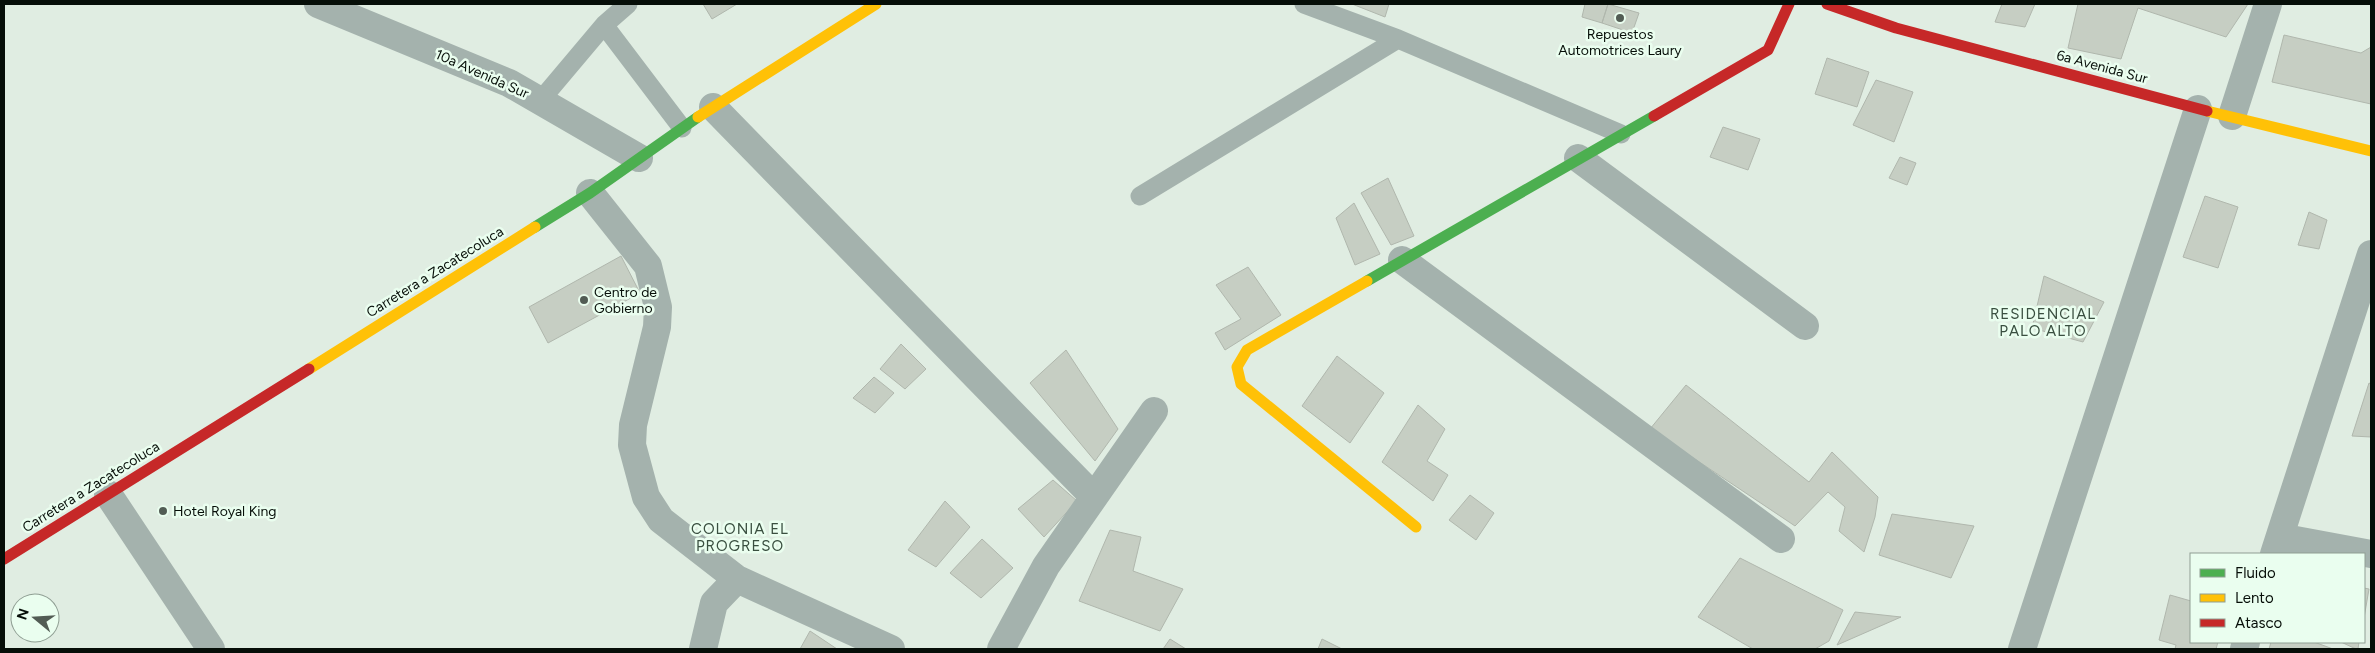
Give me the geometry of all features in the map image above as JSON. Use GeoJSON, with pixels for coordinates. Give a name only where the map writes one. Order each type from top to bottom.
{"type":"FeatureCollection","features":[{"type":"Feature","properties":{"kind":"main road"},"geometry":{"type":"LineString","coordinates":[[1416,527],[1241,384],[1236,367],[1247,350],[1768,50],[1789,4]]}},
{"type":"Feature","properties":{"kind":"main road","name":"6a Avenida Sur"},"geometry":{"type":"LineString","coordinates":[[1827,4],[1896,28],[2371,152]]}},
{"type":"Feature","properties":{"kind":"main road","name":"Carretera a Zacatecoluca"},"geometry":{"type":"LineString","coordinates":[[4,560],[590,193],[713,107],[868,5]]}},
{"type":"Feature","properties":{"kind":"street","name":"10a Avenida Sur"},"geometry":{"type":"LineString","coordinates":[[318,4],[509,83],[639,158]]}},
{"type":"Feature","properties":{"kind":"street"},"geometry":{"type":"LineString","coordinates":[[2232,116],[2268,4]]}},
{"type":"Feature","properties":{"kind":"street"},"geometry":{"type":"LineString","coordinates":[[713,107],[1093,496]]}},
{"type":"Feature","properties":{"kind":"street"},"geometry":{"type":"LineString","coordinates":[[2022,649],[2198,108]]}},
{"type":"Feature","properties":{"kind":"street"},"geometry":{"type":"LineString","coordinates":[[1578,158],[1805,326]]}},
{"type":"Feature","properties":{"kind":"street"},"geometry":{"type":"LineString","coordinates":[[590,193],[648,266],[658,307],[657,327],[633,426],[632,445],[646,497],[661,520],[736,579],[891,649]]}},
{"type":"Feature","properties":{"kind":"street"},"geometry":{"type":"LineString","coordinates":[[2359,553],[2277,546],[2371,254]]}},
{"type":"Feature","properties":{"kind":"street"},"geometry":{"type":"LineString","coordinates":[[1402,260],[1781,539]]}},
{"type":"Feature","properties":{"kind":"street"},"geometry":{"type":"LineString","coordinates":[[1001,649],[1046,566],[1154,410]]}},
{"type":"Feature","properties":{"kind":"street"},"geometry":{"type":"LineString","coordinates":[[108,494],[211,649]]}},
{"type":"Feature","properties":{"kind":"street"},"geometry":{"type":"LineString","coordinates":[[703,649],[714,603],[736,579]]}},
{"type":"Feature","properties":{"kind":"lane"},"geometry":{"type":"LineString","coordinates":[[540,101],[604,25],[628,4]]}},
{"type":"Feature","properties":{"kind":"lane"},"geometry":{"type":"LineString","coordinates":[[1304,4],[1398,38],[1621,134]]}},
{"type":"Feature","properties":{"kind":"lane"},"geometry":{"type":"LineString","coordinates":[[604,25],[682,128]]}},
{"type":"Feature","properties":{"kind":"lane"},"geometry":{"type":"LineString","coordinates":[[1140,196],[1398,38]]}},
{"type":"Feature","properties":{"kind":"building"},"geometry":{"type":"Polygon","coordinates":[[[703,4],[737,4],[712,19],[703,4]]]}},
{"type":"Feature","properties":{"kind":"building"},"geometry":{"type":"Polygon","coordinates":[[[1352,4],[1389,4],[1385,17],[1352,4]]]}},
{"type":"Feature","properties":{"kind":"building"},"geometry":{"type":"Polygon","coordinates":[[[1585,4],[1608,4],[1602,23],[1582,17],[1585,4]]]}},
{"type":"Feature","properties":{"kind":"building","name":"Repuestos Automotrices Laury"},"geometry":{"type":"Polygon","coordinates":[[[1608,4],[1639,13],[1632,33],[1602,23],[1608,4]]]}},
{"type":"Feature","properties":{"kind":"building"},"geometry":{"type":"Polygon","coordinates":[[[2002,4],[2035,4],[2025,27],[1995,22],[2002,4]]]}},
{"type":"Feature","properties":{"kind":"building"},"geometry":{"type":"Polygon","coordinates":[[[2078,4],[2248,4],[2226,37],[2138,8],[2121,59],[2068,48],[2078,4]]]}},
{"type":"Feature","properties":{"kind":"building"},"geometry":{"type":"Polygon","coordinates":[[[2284,35],[2361,53],[2371,47],[2371,104],[2272,82],[2284,35]]]}},
{"type":"Feature","properties":{"kind":"building"},"geometry":{"type":"Polygon","coordinates":[[[1827,58],[1869,72],[1857,107],[1815,94],[1827,58]]]}},
{"type":"Feature","properties":{"kind":"building"},"geometry":{"type":"Polygon","coordinates":[[[1876,80],[1913,92],[1894,142],[1853,125],[1876,80]]]}},
{"type":"Feature","properties":{"kind":"building"},"geometry":{"type":"Polygon","coordinates":[[[1723,127],[1760,139],[1748,170],[1710,157],[1723,127]]]}},
{"type":"Feature","properties":{"kind":"building"},"geometry":{"type":"Polygon","coordinates":[[[1900,157],[1916,163],[1907,185],[1889,178],[1900,157]]]}},
{"type":"Feature","properties":{"kind":"building"},"geometry":{"type":"Polygon","coordinates":[[[1388,178],[1414,236],[1391,245],[1361,193],[1388,178]]]}},
{"type":"Feature","properties":{"kind":"building"},"geometry":{"type":"Polygon","coordinates":[[[2205,196],[2238,207],[2218,268],[2183,257],[2205,196]]]}},
{"type":"Feature","properties":{"kind":"building"},"geometry":{"type":"Polygon","coordinates":[[[1354,203],[1380,254],[1355,265],[1336,218],[1354,203]]]}},
{"type":"Feature","properties":{"kind":"building"},"geometry":{"type":"Polygon","coordinates":[[[2309,212],[2327,220],[2319,249],[2298,245],[2309,212]]]}},
{"type":"Feature","properties":{"kind":"building","name":"Centro de Gobierno"},"geometry":{"type":"Polygon","coordinates":[[[621,256],[640,293],[548,343],[529,307],[621,256]]]}},
{"type":"Feature","properties":{"kind":"building"},"geometry":{"type":"Polygon","coordinates":[[[1248,267],[1281,315],[1225,350],[1215,333],[1241,319],[1216,285],[1248,267]]]}},
{"type":"Feature","properties":{"kind":"building"},"geometry":{"type":"Polygon","coordinates":[[[2044,276],[2104,302],[2083,342],[2032,328],[2044,276]]]}},
{"type":"Feature","properties":{"kind":"building"},"geometry":{"type":"Polygon","coordinates":[[[901,344],[926,369],[905,389],[880,369],[901,344]]]}},
{"type":"Feature","properties":{"kind":"building"},"geometry":{"type":"Polygon","coordinates":[[[1066,350],[1118,429],[1095,461],[1030,383],[1066,350]]]}},
{"type":"Feature","properties":{"kind":"building"},"geometry":{"type":"Polygon","coordinates":[[[1337,356],[1384,393],[1350,443],[1302,406],[1337,356]]]}},
{"type":"Feature","properties":{"kind":"building"},"geometry":{"type":"Polygon","coordinates":[[[874,377],[894,393],[875,413],[853,398],[874,377]]]}},
{"type":"Feature","properties":{"kind":"building"},"geometry":{"type":"Polygon","coordinates":[[[2369,383],[2371,384],[2371,437],[2352,436],[2369,383]]]}},
{"type":"Feature","properties":{"kind":"building"},"geometry":{"type":"Polygon","coordinates":[[[1686,385],[1809,482],[1832,452],[1878,497],[1875,517],[1864,552],[1839,531],[1845,507],[1828,492],[1795,526],[1650,429],[1686,385]]]}},
{"type":"Feature","properties":{"kind":"building"},"geometry":{"type":"Polygon","coordinates":[[[1418,405],[1445,429],[1427,461],[1448,475],[1433,501],[1382,462],[1418,405]]]}},
{"type":"Feature","properties":{"kind":"building"},"geometry":{"type":"Polygon","coordinates":[[[1053,480],[1077,501],[1044,537],[1018,509],[1053,480]]]}},
{"type":"Feature","properties":{"kind":"building"},"geometry":{"type":"Polygon","coordinates":[[[1470,495],[1494,513],[1476,540],[1449,520],[1470,495]]]}},
{"type":"Feature","properties":{"kind":"building"},"geometry":{"type":"Polygon","coordinates":[[[945,501],[970,527],[936,567],[908,550],[945,501]]]}},
{"type":"Feature","properties":{"kind":"building"},"geometry":{"type":"Polygon","coordinates":[[[1892,514],[1974,526],[1951,578],[1879,555],[1892,514]]]}},
{"type":"Feature","properties":{"kind":"building"},"geometry":{"type":"Polygon","coordinates":[[[1110,530],[1141,537],[1133,571],[1183,589],[1160,631],[1079,601],[1110,530]]]}},
{"type":"Feature","properties":{"kind":"building"},"geometry":{"type":"Polygon","coordinates":[[[982,539],[1013,568],[981,598],[950,573],[982,539]]]}},
{"type":"Feature","properties":{"kind":"building"},"geometry":{"type":"Polygon","coordinates":[[[1740,558],[1843,610],[1829,641],[1815,649],[1753,649],[1698,617],[1740,558]]]}},
{"type":"Feature","properties":{"kind":"building"},"geometry":{"type":"Polygon","coordinates":[[[2365,588],[2369,589],[2365,612],[2365,588]]]}},
{"type":"Feature","properties":{"kind":"building"},"geometry":{"type":"Polygon","coordinates":[[[2170,595],[2190,601],[2190,643],[2218,643],[2216,649],[2175,649],[2176,645],[2159,640],[2170,595]]]}},
{"type":"Feature","properties":{"kind":"building"},"geometry":{"type":"Polygon","coordinates":[[[1855,612],[1901,617],[1837,645],[1855,612]]]}},
{"type":"Feature","properties":{"kind":"building"},"geometry":{"type":"Polygon","coordinates":[[[810,631],[837,649],[800,649],[810,631]]]}},
{"type":"Feature","properties":{"kind":"building"},"geometry":{"type":"Polygon","coordinates":[[[1170,639],[1186,649],[1163,649],[1170,639]]]}},
{"type":"Feature","properties":{"kind":"building"},"geometry":{"type":"Polygon","coordinates":[[[1322,639],[1342,649],[1318,649],[1322,639]]]}},
{"type":"Feature","properties":{"kind":"building"},"geometry":{"type":"Polygon","coordinates":[[[2271,643],[2317,643],[2333,649],[2269,649],[2271,643]]]}},
{"type":"Feature","properties":{"kind":"building"},"geometry":{"type":"Polygon","coordinates":[[[2343,643],[2359,643],[2358,649],[2343,643]]]}},
{"type":"Feature","properties":{"kind":"traffic: fast"},"geometry":{"type":"LineString","coordinates":[[1367,281],[1654,116]]}},
{"type":"Feature","properties":{"kind":"traffic: fast"},"geometry":{"type":"LineString","coordinates":[[535,227],[590,193],[698,117]]}},
{"type":"Feature","properties":{"kind":"traffic: slow"},"geometry":{"type":"LineString","coordinates":[[698,117],[876,4]]}},
{"type":"Feature","properties":{"kind":"traffic: slow"},"geometry":{"type":"LineString","coordinates":[[2207,111],[2371,151]]}},
{"type":"Feature","properties":{"kind":"traffic: slow"},"geometry":{"type":"LineString","coordinates":[[309,369],[535,227]]}},
{"type":"Feature","properties":{"kind":"traffic: slow"},"geometry":{"type":"LineString","coordinates":[[1367,281],[1247,350],[1237,367],[1241,384],[1416,527]]}},
{"type":"Feature","properties":{"kind":"traffic: jam"},"geometry":{"type":"LineString","coordinates":[[1654,116],[1768,50],[1789,4]]}},
{"type":"Feature","properties":{"kind":"traffic: jam"},"geometry":{"type":"LineString","coordinates":[[1827,4],[1896,28],[2207,111]]}},
{"type":"Feature","properties":{"kind":"traffic: jam"},"geometry":{"type":"LineString","coordinates":[[4,559],[309,369]]}},
{"type":"Feature","properties":{"kind":"place","name":"Repuestos Automotrices Laury"},"geometry":{"type":"Point","coordinates":[1620,18]}},
{"type":"Feature","properties":{"kind":"place","name":"Centro de Gobierno"},"geometry":{"type":"Point","coordinates":[584,300]}},
{"type":"Feature","properties":{"kind":"place","name":"Hotel Royal King"},"geometry":{"type":"Point","coordinates":[163,511]}},
{"type":"Feature","properties":{"kind":"district","name":"RESIDENCIAL PALO ALTO"},"geometry":{"type":"Point","coordinates":[2043,322]}},
{"type":"Feature","properties":{"kind":"district","name":"COLONIA EL PROGRESO"},"geometry":{"type":"Point","coordinates":[740,538]}}]}
